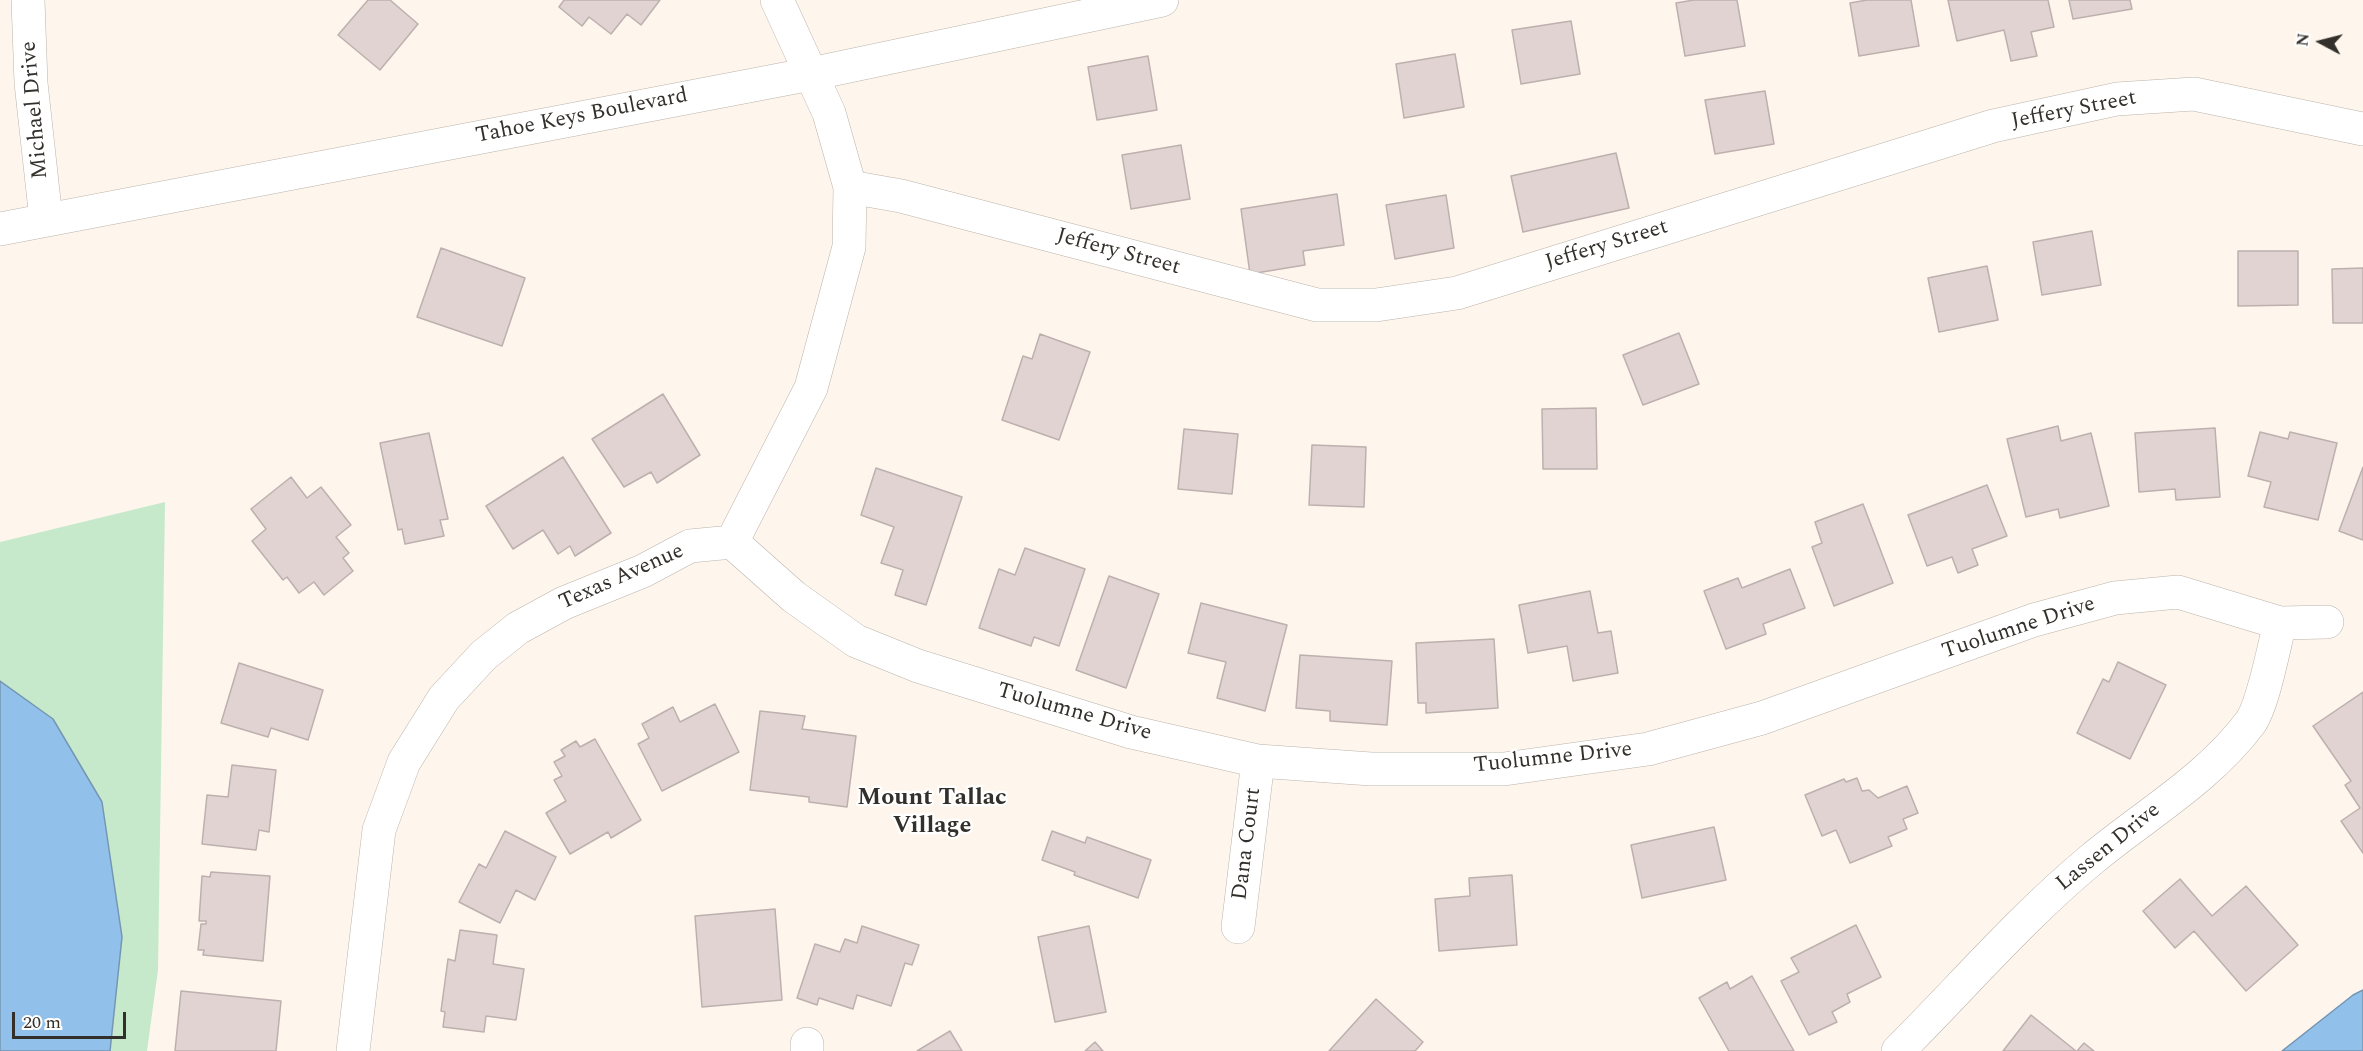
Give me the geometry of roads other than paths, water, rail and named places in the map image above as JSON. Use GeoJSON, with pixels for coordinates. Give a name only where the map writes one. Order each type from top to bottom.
{"type":"FeatureCollection","features":[{"type":"Feature","properties":{"kind":"street","name":"Michael Drive"},"geometry":{"type":"LineString","coordinates":[[28,0],[31,83],[46,219]]}},
{"type":"Feature","properties":{"kind":"street"},"geometry":{"type":"LineString","coordinates":[[732,542],[811,387],[849,247],[850,187],[829,113],[777,0]]}},
{"type":"Feature","properties":{"kind":"street","name":"Tahoe Keys Boulevard"},"geometry":{"type":"LineString","coordinates":[[0,229],[811,74],[1162,0]]}},
{"type":"Feature","properties":{"kind":"street","name":"Jeffery Street"},"geometry":{"type":"LineString","coordinates":[[850,187],[901,196],[1317,305],[1376,304],[1457,293],[1993,126],[2117,99],[2194,94],[2363,129]]}},
{"type":"Feature","properties":{"kind":"street","name":"Tuolumne Drive"},"geometry":{"type":"LineString","coordinates":[[732,542],[794,597],[856,641],[918,666],[1131,732],[1258,761],[1371,769],[1504,769],[1648,749],[1762,718],[2034,620],[2115,598],[2178,592],[2280,623],[2327,622]]}},
{"type":"Feature","properties":{"kind":"street","name":"Texas Avenue"},"geometry":{"type":"LineString","coordinates":[[353,1051],[379,830],[404,762],[444,698],[484,655],[527,623],[564,603],[643,572],[690,546],[732,542]]}},
{"type":"Feature","properties":{"kind":"street","name":"Lassen Drive"},"geometry":{"type":"LineString","coordinates":[[1898,1051],[2023,920],[2092,859],[2217,762],[2252,721],[2268,674],[2280,623]]}},
{"type":"Feature","properties":{"kind":"street","name":"Dana Court"},"geometry":{"type":"LineString","coordinates":[[1238,927],[1258,761]]}},
{"type":"Feature","properties":{"kind":"water"},"geometry":{"type":"Polygon","coordinates":[[[0,681],[53,719],[102,802],[122,937],[110,1051],[0,1051],[0,681]]]}},
{"type":"Feature","properties":{"kind":"water"},"geometry":{"type":"Polygon","coordinates":[[[2363,990],[2363,1051],[2282,1051],[2353,995],[2363,990]]]}},
{"type":"Feature","properties":{"kind":"district","name":"Mount Tallac Village"},"geometry":{"type":"Point","coordinates":[932,813]}}]}
